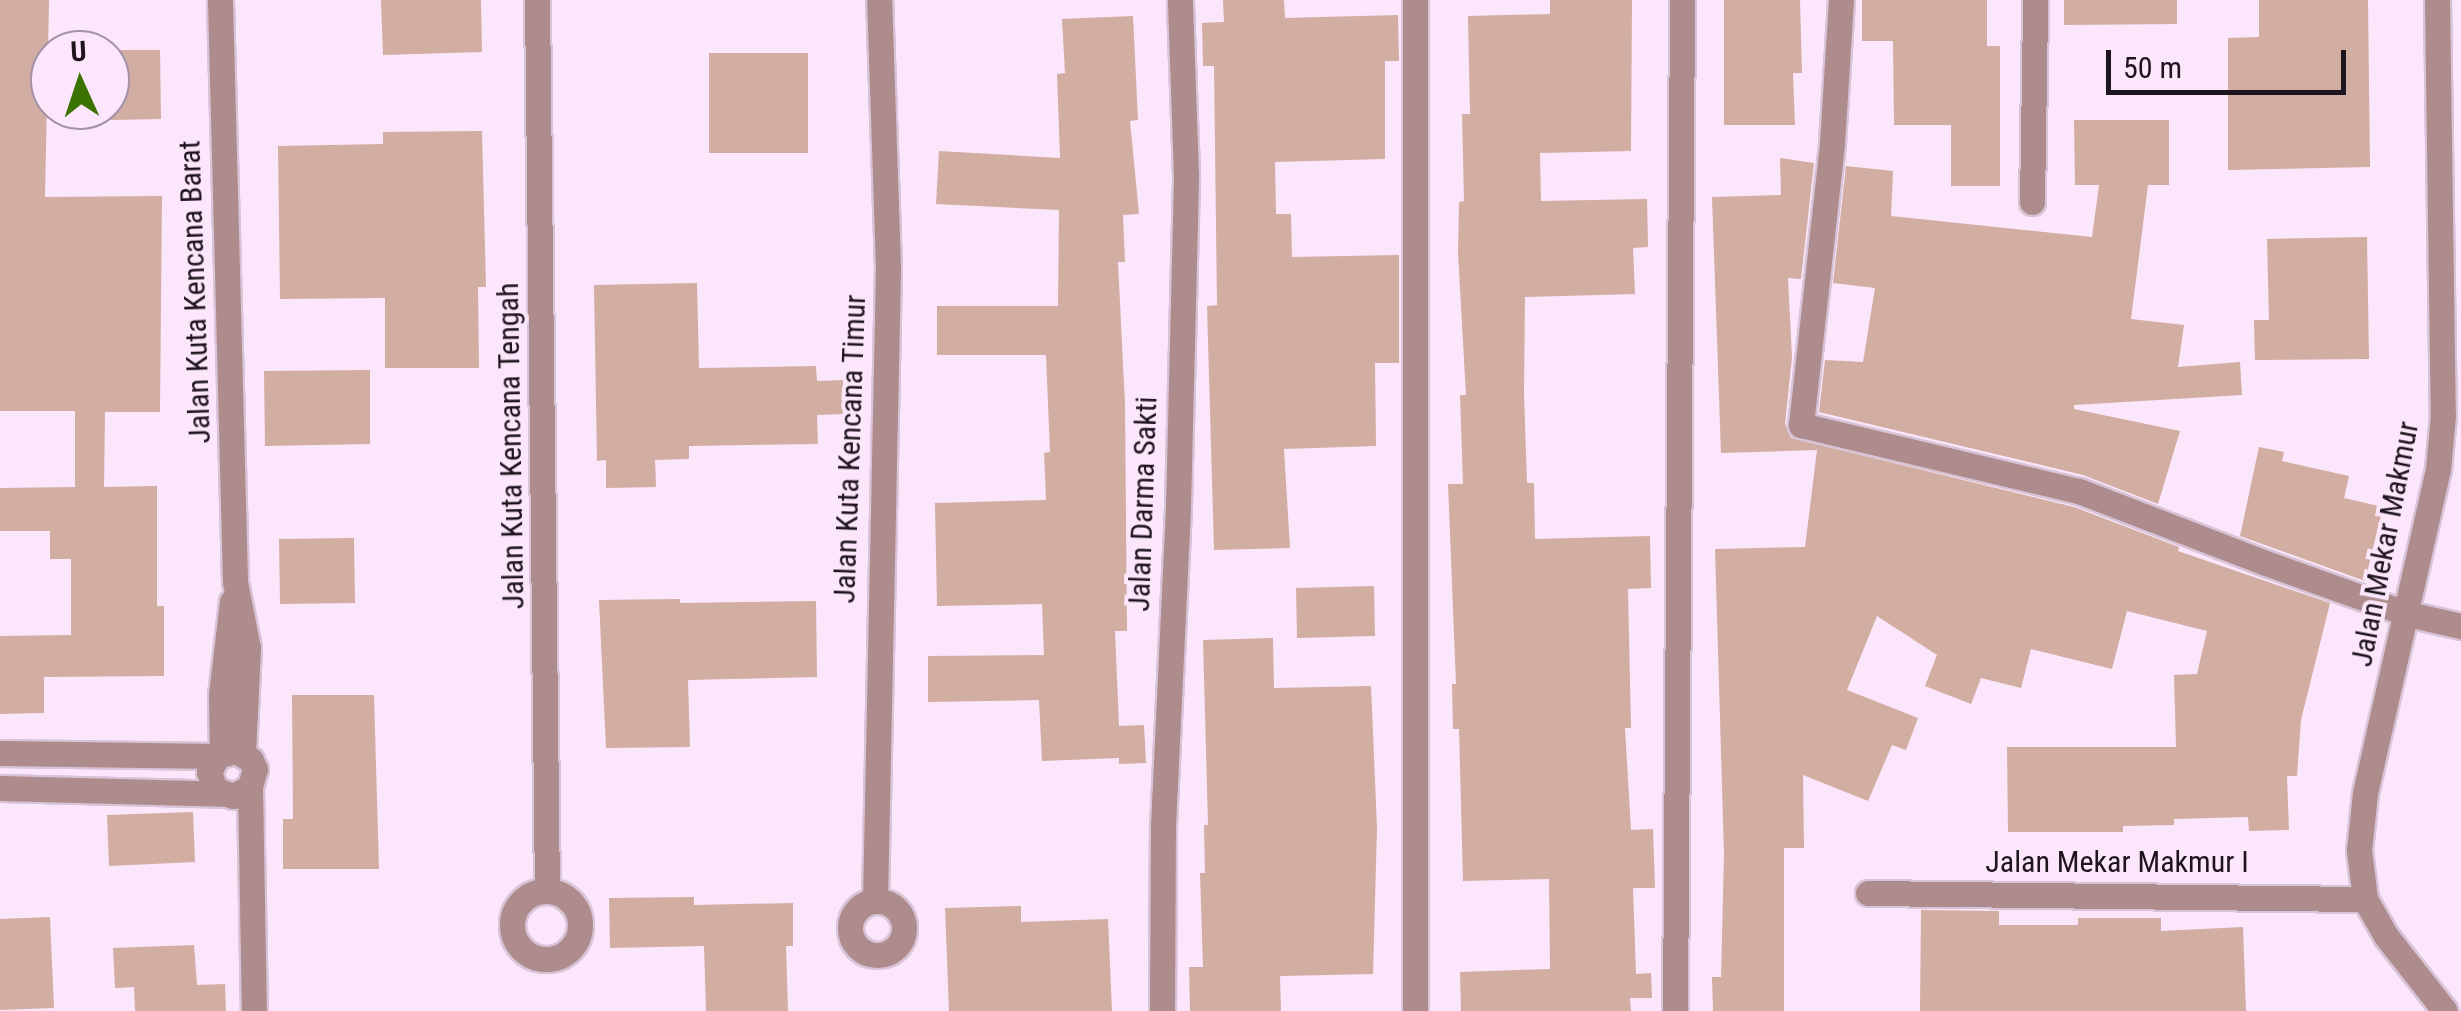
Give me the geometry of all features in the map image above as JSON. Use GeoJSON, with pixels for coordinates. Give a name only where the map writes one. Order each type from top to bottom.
{"type":"FeatureCollection","features":[{"type":"Feature","properties":{"kind":"street","name":"Jalan Kuta Kencana Barat"},"geometry":{"type":"LineString","coordinates":[[220,0],[236,582],[248,648],[227,754]]}},
{"type":"Feature","properties":{"kind":"street","name":"Jalan Kuta Kencana Tengah"},"geometry":{"type":"LineString","coordinates":[[538,0],[548,890]]}},
{"type":"Feature","properties":{"kind":"street","name":"Jalan Kuta Kencana Timur"},"geometry":{"type":"LineString","coordinates":[[875,900],[888,266],[879,0]]}},
{"type":"Feature","properties":{"kind":"street","name":"Jalan Darma Sakti"},"geometry":{"type":"LineString","coordinates":[[1162,1011],[1163,826],[1186,174],[1180,0]]}},
{"type":"Feature","properties":{"kind":"street"},"geometry":{"type":"LineString","coordinates":[[1415,0],[1415,1011]]}},
{"type":"Feature","properties":{"kind":"street"},"geometry":{"type":"LineString","coordinates":[[1676,1011],[1682,0]]}},
{"type":"Feature","properties":{"kind":"street"},"geometry":{"type":"LineString","coordinates":[[1841,0],[1832,144],[1801,424],[2079,491],[2408,614],[2461,626]]}},
{"type":"Feature","properties":{"kind":"street"},"geometry":{"type":"LineString","coordinates":[[2032,202],[2035,0]]}},
{"type":"Feature","properties":{"kind":"street","name":"Jalan Mekar Makmur"},"geometry":{"type":"LineString","coordinates":[[2437,0],[2443,416],[2438,469],[2408,614],[2364,792],[2359,850],[2365,899],[2386,936],[2446,1011]]}},
{"type":"Feature","properties":{"kind":"street"},"geometry":{"type":"LineString","coordinates":[[0,753],[227,754],[255,769],[250,787],[254,1011]]}},
{"type":"Feature","properties":{"kind":"street"},"geometry":{"type":"LineString","coordinates":[[223,794],[216,789],[209,772],[227,754]]}},
{"type":"Feature","properties":{"kind":"street"},"geometry":{"type":"LineString","coordinates":[[0,788],[243,794],[250,787]]}},
{"type":"Feature","properties":{"kind":"street","name":"Jalan Mekar Makmur I"},"geometry":{"type":"LineString","coordinates":[[1868,894],[2365,899]]}},
{"type":"Feature","properties":{"kind":"building"},"geometry":{"type":"Polygon","coordinates":[[[0,0],[49,0],[48,30],[30,30],[30,130],[46,130],[45,197],[162,196],[160,412],[105,412],[104,487],[157,486],[157,606],[164,606],[164,676],[44,677],[44,713],[0,714],[0,636],[71,635],[71,559],[50,559],[50,531],[0,531],[0,488],[75,487],[75,411],[0,411],[0,0]]]}},
{"type":"Feature","properties":{"kind":"building"},"geometry":{"type":"Polygon","coordinates":[[[381,0],[481,0],[482,52],[383,55],[381,0]]]}},
{"type":"Feature","properties":{"kind":"building"},"geometry":{"type":"Polygon","coordinates":[[[1223,0],[1284,0],[1285,18],[1398,15],[1399,61],[1385,61],[1385,159],[1275,162],[1276,214],[1291,214],[1292,257],[1399,255],[1399,363],[1375,363],[1376,446],[1284,449],[1290,548],[1214,550],[1207,306],[1217,305],[1214,66],[1203,66],[1202,23],[1224,22],[1223,0]]]}},
{"type":"Feature","properties":{"kind":"building"},"geometry":{"type":"Polygon","coordinates":[[[1550,0],[1632,0],[1631,151],[1540,153],[1541,201],[1647,199],[1648,247],[1633,248],[1635,294],[1525,297],[1524,393],[1527,483],[1534,483],[1535,539],[1650,536],[1651,588],[1628,589],[1631,728],[1625,728],[1631,830],[1653,829],[1655,888],[1633,888],[1636,974],[1651,973],[1652,998],[1630,998],[1631,1011],[1461,1011],[1460,972],[1550,969],[1549,879],[1463,881],[1459,729],[1453,729],[1452,684],[1456,684],[1448,484],[1463,484],[1460,395],[1466,395],[1458,253],[1459,202],[1464,201],[1462,114],[1470,114],[1468,16],[1550,14],[1550,0]]]}},
{"type":"Feature","properties":{"kind":"building"},"geometry":{"type":"Polygon","coordinates":[[[1724,0],[1800,0],[1802,73],[1793,73],[1795,125],[1724,125],[1724,0]]]}},
{"type":"Feature","properties":{"kind":"building"},"geometry":{"type":"Polygon","coordinates":[[[1862,0],[1987,0],[1987,46],[2000,46],[2000,186],[1951,186],[1951,125],[1894,125],[1893,41],[1862,41],[1862,0]]]}},
{"type":"Feature","properties":{"kind":"building"},"geometry":{"type":"Polygon","coordinates":[[[2064,0],[2177,0],[2177,24],[2064,25],[2064,0]]]}},
{"type":"Feature","properties":{"kind":"building"},"geometry":{"type":"Polygon","coordinates":[[[2259,0],[2368,0],[2370,167],[2228,170],[2228,38],[2259,37],[2259,0]]]}},
{"type":"Feature","properties":{"kind":"building"},"geometry":{"type":"Polygon","coordinates":[[[1133,16],[1138,120],[1130,121],[1139,214],[1123,215],[1125,262],[1118,262],[1125,404],[1127,631],[1115,631],[1119,726],[1144,725],[1146,763],[1119,764],[1119,758],[1042,761],[1039,700],[928,702],[928,656],[1044,655],[1042,604],[937,606],[935,503],[1046,500],[1044,453],[1050,452],[1046,355],[937,355],[937,306],[1058,306],[1059,210],[936,204],[939,151],[1060,158],[1057,74],[1065,73],[1062,19],[1133,16]]]}},
{"type":"Feature","properties":{"kind":"building"},"geometry":{"type":"Polygon","coordinates":[[[130,50],[160,50],[161,119],[130,120],[130,50]]]}},
{"type":"Feature","properties":{"kind":"building"},"geometry":{"type":"Polygon","coordinates":[[[709,53],[808,53],[808,153],[709,153],[709,53]]]}},
{"type":"Feature","properties":{"kind":"building"},"geometry":{"type":"Polygon","coordinates":[[[2074,120],[2169,120],[2169,185],[2148,185],[2131,319],[2184,325],[2178,367],[2240,362],[2242,395],[2074,405],[2074,409],[2180,431],[2158,504],[2083,475],[1819,412],[1825,360],[1863,362],[1875,288],[1833,283],[1846,166],[1893,171],[1891,216],[2092,237],[2099,185],[2075,185],[2074,120]]]}},
{"type":"Feature","properties":{"kind":"building"},"geometry":{"type":"Polygon","coordinates":[[[482,131],[486,287],[478,287],[479,368],[385,368],[385,298],[280,299],[278,146],[383,144],[383,132],[482,131]]]}},
{"type":"Feature","properties":{"kind":"building"},"geometry":{"type":"Polygon","coordinates":[[[1780,158],[1814,163],[1801,279],[1788,278],[1792,357],[1785,424],[1791,438],[2074,507],[2179,547],[2178,551],[2330,603],[2301,720],[2297,776],[2287,776],[2289,830],[2249,831],[2248,817],[2174,819],[2174,825],[2123,826],[2123,832],[2008,832],[2007,747],[2176,747],[2174,675],[2197,674],[2207,631],[2127,611],[2112,669],[2031,649],[2021,688],[1981,678],[1971,704],[1925,686],[1937,655],[1877,616],[1847,690],[1918,718],[1906,750],[1892,745],[1868,801],[1803,775],[1804,848],[1784,848],[1784,1011],[1713,1011],[1712,977],[1721,977],[1724,854],[1715,549],[1805,547],[1817,450],[1721,453],[1712,197],[1781,195],[1780,158]]]}},
{"type":"Feature","properties":{"kind":"building"},"geometry":{"type":"Polygon","coordinates":[[[2367,237],[2369,359],[2255,360],[2254,320],[2269,320],[2267,239],[2367,237]]]}},
{"type":"Feature","properties":{"kind":"building"},"geometry":{"type":"Polygon","coordinates":[[[697,283],[699,368],[816,366],[817,381],[843,380],[843,414],[817,415],[818,444],[689,446],[689,459],[655,460],[656,487],[606,488],[606,460],[597,461],[594,285],[697,283]]]}},
{"type":"Feature","properties":{"kind":"building"},"geometry":{"type":"Polygon","coordinates":[[[370,370],[370,444],[265,446],[264,371],[370,370]]]}},
{"type":"Feature","properties":{"kind":"building"},"geometry":{"type":"Polygon","coordinates":[[[2259,447],[2284,452],[2282,461],[2349,476],[2344,498],[2383,507],[2365,581],[2240,536],[2259,447]]]}},
{"type":"Feature","properties":{"kind":"building"},"geometry":{"type":"Polygon","coordinates":[[[354,538],[355,603],[280,604],[279,539],[354,538]]]}},
{"type":"Feature","properties":{"kind":"building"},"geometry":{"type":"Polygon","coordinates":[[[1374,586],[1375,636],[1297,638],[1296,588],[1374,586]]]}},
{"type":"Feature","properties":{"kind":"building"},"geometry":{"type":"Polygon","coordinates":[[[680,599],[680,603],[816,601],[817,677],[688,680],[690,747],[606,748],[599,600],[680,599]]]}},
{"type":"Feature","properties":{"kind":"building"},"geometry":{"type":"Polygon","coordinates":[[[1273,638],[1274,688],[1371,686],[1377,828],[1373,974],[1280,976],[1281,1011],[1190,1011],[1189,967],[1203,967],[1200,873],[1205,873],[1204,825],[1208,825],[1203,640],[1273,638]]]}},
{"type":"Feature","properties":{"kind":"building"},"geometry":{"type":"Polygon","coordinates":[[[292,695],[374,695],[379,869],[283,869],[283,819],[293,819],[292,695]]]}},
{"type":"Feature","properties":{"kind":"building"},"geometry":{"type":"Polygon","coordinates":[[[193,812],[195,862],[109,866],[107,815],[193,812]]]}},
{"type":"Feature","properties":{"kind":"building"},"geometry":{"type":"Polygon","coordinates":[[[694,897],[694,905],[793,903],[793,946],[786,946],[788,1011],[706,1011],[704,946],[610,948],[609,898],[694,897]]]}},
{"type":"Feature","properties":{"kind":"building"},"geometry":{"type":"Polygon","coordinates":[[[1021,906],[1021,922],[1108,919],[1112,1011],[949,1011],[945,908],[1021,906]]]}},
{"type":"Feature","properties":{"kind":"building"},"geometry":{"type":"Polygon","coordinates":[[[1921,910],[1999,911],[1999,925],[2078,925],[2078,918],[2161,918],[2161,931],[2243,927],[2246,1011],[1920,1011],[1921,910]]]}},
{"type":"Feature","properties":{"kind":"building"},"geometry":{"type":"Polygon","coordinates":[[[50,917],[54,1008],[0,1010],[0,919],[50,917]]]}},
{"type":"Feature","properties":{"kind":"building"},"geometry":{"type":"Polygon","coordinates":[[[194,945],[197,985],[225,984],[226,1011],[135,1011],[134,987],[115,988],[113,948],[194,945]]]}}]}
